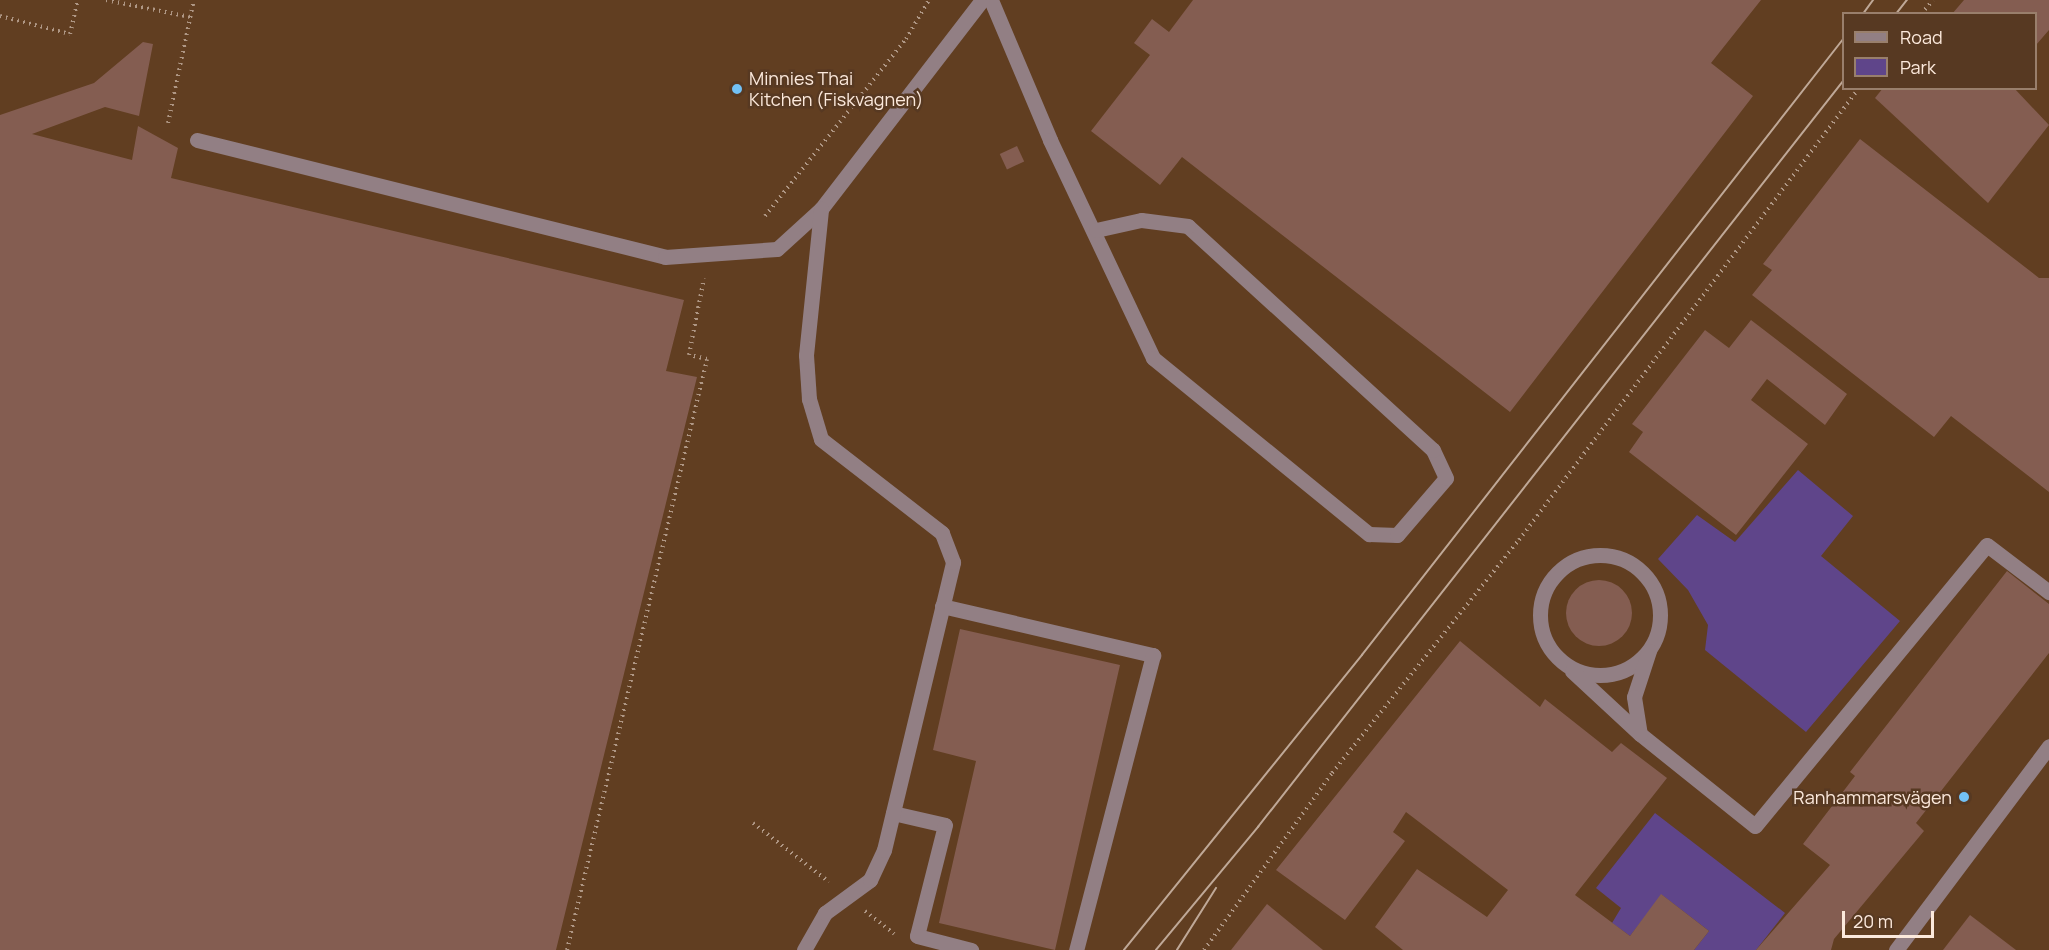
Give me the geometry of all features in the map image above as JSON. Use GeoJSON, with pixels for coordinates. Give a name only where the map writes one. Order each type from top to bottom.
{"type":"FeatureCollection","features":[{"type":"Feature","properties":{"kind":"street"},"geometry":{"type":"LineString","coordinates":[[197,140],[665,257],[777,249],[821,209],[982,0]]}},
{"type":"Feature","properties":{"kind":"street"},"geometry":{"type":"LineString","coordinates":[[991,0],[1050,140],[1096,230],[1153,358],[1369,534],[1397,535],[1446,478],[1433,450],[1188,226],[1141,220],[1096,230]]}},
{"type":"Feature","properties":{"kind":"street"},"geometry":{"type":"LineString","coordinates":[[804,950],[825,913],[870,880],[893,813],[953,562],[942,533],[821,439],[810,399],[806,355],[821,209]]}},
{"type":"Feature","properties":{"kind":"street"},"geometry":{"type":"LineString","coordinates":[[1640,734],[1634,697],[1660,625],[1658,596],[1639,568],[1617,556],[1593,554],[1564,565],[1544,589],[1539,623],[1547,645],[1565,665],[1640,734],[1755,826],[1987,545],[2049,592]]}},
{"type":"Feature","properties":{"kind":"street"},"geometry":{"type":"LineString","coordinates":[[942,606],[1153,655],[1076,950]]}},
{"type":"Feature","properties":{"kind":"street"},"geometry":{"type":"LineString","coordinates":[[1565,665],[1595,676],[1628,669],[1649,651]]}},
{"type":"Feature","properties":{"kind":"street"},"geometry":{"type":"LineString","coordinates":[[1896,950],[2049,746]]}},
{"type":"Feature","properties":{"kind":"street"},"geometry":{"type":"LineString","coordinates":[[893,813],[945,825],[917,936],[971,950]]}},
{"type":"Feature","properties":{"kind":"path"},"geometry":{"type":"LineString","coordinates":[[0,16],[70,34],[78,0]]}},
{"type":"Feature","properties":{"kind":"path"},"geometry":{"type":"LineString","coordinates":[[106,0],[190,17]]}},
{"type":"Feature","properties":{"kind":"path"},"geometry":{"type":"LineString","coordinates":[[168,123],[194,0]]}},
{"type":"Feature","properties":{"kind":"path"},"geometry":{"type":"LineString","coordinates":[[765,216],[906,39],[929,0]]}},
{"type":"Feature","properties":{"kind":"path"},"geometry":{"type":"LineString","coordinates":[[1923,12],[1933,0]]}},
{"type":"Feature","properties":{"kind":"path"},"geometry":{"type":"LineString","coordinates":[[1204,950],[1332,772],[1519,540],[1858,90]]}},
{"type":"Feature","properties":{"kind":"path"},"geometry":{"type":"LineString","coordinates":[[567,950],[707,359],[689,355],[704,278]]}},
{"type":"Feature","properties":{"kind":"shaded area"},"geometry":{"type":"Polygon","coordinates":[[[0,0],[2049,0],[2049,950],[0,950],[0,0]]]}},
{"type":"Feature","properties":{"kind":"green space"},"geometry":{"type":"Polygon","coordinates":[[[1798,470],[1853,516],[1821,556],[1900,621],[1806,732],[1705,650],[1708,625],[1688,590],[1658,559],[1697,515],[1735,542],[1798,470]]]}},
{"type":"Feature","properties":{"kind":"green space"},"geometry":{"type":"Polygon","coordinates":[[[1655,813],[1785,913],[1756,950],[1694,950],[1709,931],[1662,895],[1630,936],[1612,923],[1621,908],[1596,888],[1655,813]]]}},
{"type":"Feature","properties":{"kind":"building"},"geometry":{"type":"Polygon","coordinates":[[[1193,0],[1761,0],[1711,63],[1753,96],[1510,412],[1182,157],[1160,185],[1091,131],[1150,55],[1134,43],[1152,19],[1169,32],[1193,0]]]}},
{"type":"Feature","properties":{"kind":"building"},"geometry":{"type":"Polygon","coordinates":[[[1964,0],[2049,0],[2049,30],[2037,44],[2037,12],[1954,12],[1964,0]]]}},
{"type":"Feature","properties":{"kind":"building"},"geometry":{"type":"Polygon","coordinates":[[[143,42],[153,44],[139,116],[105,107],[32,134],[132,160],[138,126],[178,148],[171,178],[684,300],[666,371],[697,377],[556,950],[0,950],[0,115],[94,83],[143,42]]]}},
{"type":"Feature","properties":{"kind":"building"},"geometry":{"type":"Polygon","coordinates":[[[1881,90],[2016,90],[2049,125],[1988,203],[1875,98],[1881,90]]]}},
{"type":"Feature","properties":{"kind":"building"},"geometry":{"type":"Polygon","coordinates":[[[1860,139],[2039,278],[2049,278],[2049,492],[1951,416],[1934,437],[1752,295],[1772,270],[1763,264],[1860,139]]]}},
{"type":"Feature","properties":{"kind":"building"},"geometry":{"type":"Polygon","coordinates":[[[1017,146],[1024,161],[1007,169],[1000,154],[1017,146]]]}},
{"type":"Feature","properties":{"kind":"building"},"geometry":{"type":"Polygon","coordinates":[[[1751,320],[1847,394],[1825,425],[1767,379],[1751,400],[1808,444],[1736,535],[1629,452],[1643,432],[1632,424],[1705,330],[1729,348],[1751,320]]]}},
{"type":"Feature","properties":{"kind":"building"},"geometry":{"type":"Polygon","coordinates":[[[2007,571],[2049,604],[2049,653],[1916,823],[1924,831],[1834,939],[1831,950],[1756,950],[1830,865],[1803,844],[1855,776],[1850,772],[2007,571]]]}},
{"type":"Feature","properties":{"kind":"building"},"geometry":{"type":"Polygon","coordinates":[[[1599,580],[1612,583],[1622,590],[1629,600],[1632,613],[1629,626],[1622,636],[1612,643],[1599,646],[1586,643],[1576,636],[1569,626],[1566,613],[1569,600],[1576,590],[1586,583],[1599,580]]]}},
{"type":"Feature","properties":{"kind":"building"},"geometry":{"type":"Polygon","coordinates":[[[960,629],[1120,665],[1055,950],[939,923],[976,761],[933,750],[960,629]]]}},
{"type":"Feature","properties":{"kind":"building"},"geometry":{"type":"Polygon","coordinates":[[[1460,641],[1540,707],[1545,699],[1612,752],[1621,743],[1667,778],[1575,895],[1630,936],[1661,894],[1709,931],[1694,950],[1403,950],[1375,927],[1417,869],[1487,917],[1508,890],[1406,812],[1393,832],[1405,841],[1345,920],[1276,870],[1460,641]]]}},
{"type":"Feature","properties":{"kind":"building"},"geometry":{"type":"Polygon","coordinates":[[[1267,904],[1323,950],[1231,950],[1267,904]]]}},
{"type":"Feature","properties":{"kind":"building"},"geometry":{"type":"Polygon","coordinates":[[[1970,915],[2016,950],[1943,950],[1970,915]]]}},
{"type":"Feature","properties":{"kind":"tram line"},"geometry":{"type":"LineString","coordinates":[[1864,12],[1873,0]]}},
{"type":"Feature","properties":{"kind":"tram line"},"geometry":{"type":"LineString","coordinates":[[1898,12],[1907,0]]}},
{"type":"Feature","properties":{"kind":"tram line"},"geometry":{"type":"LineString","coordinates":[[1124,950],[1362,655],[1842,41]]}},
{"type":"Feature","properties":{"kind":"tram line"},"geometry":{"type":"LineString","coordinates":[[1156,950],[1258,827],[1842,83]]}},
{"type":"Feature","properties":{"kind":"tram line"},"geometry":{"type":"LineString","coordinates":[[1177,950],[1216,888]]}},
{"type":"Feature","properties":{"kind":"place","name":"Minnies Thai Kitchen (Fiskvagnen)"},"geometry":{"type":"Point","coordinates":[737,89]}},
{"type":"Feature","properties":{"kind":"place","name":"Ranhammarsvägen"},"geometry":{"type":"Point","coordinates":[1964,797]}}]}
